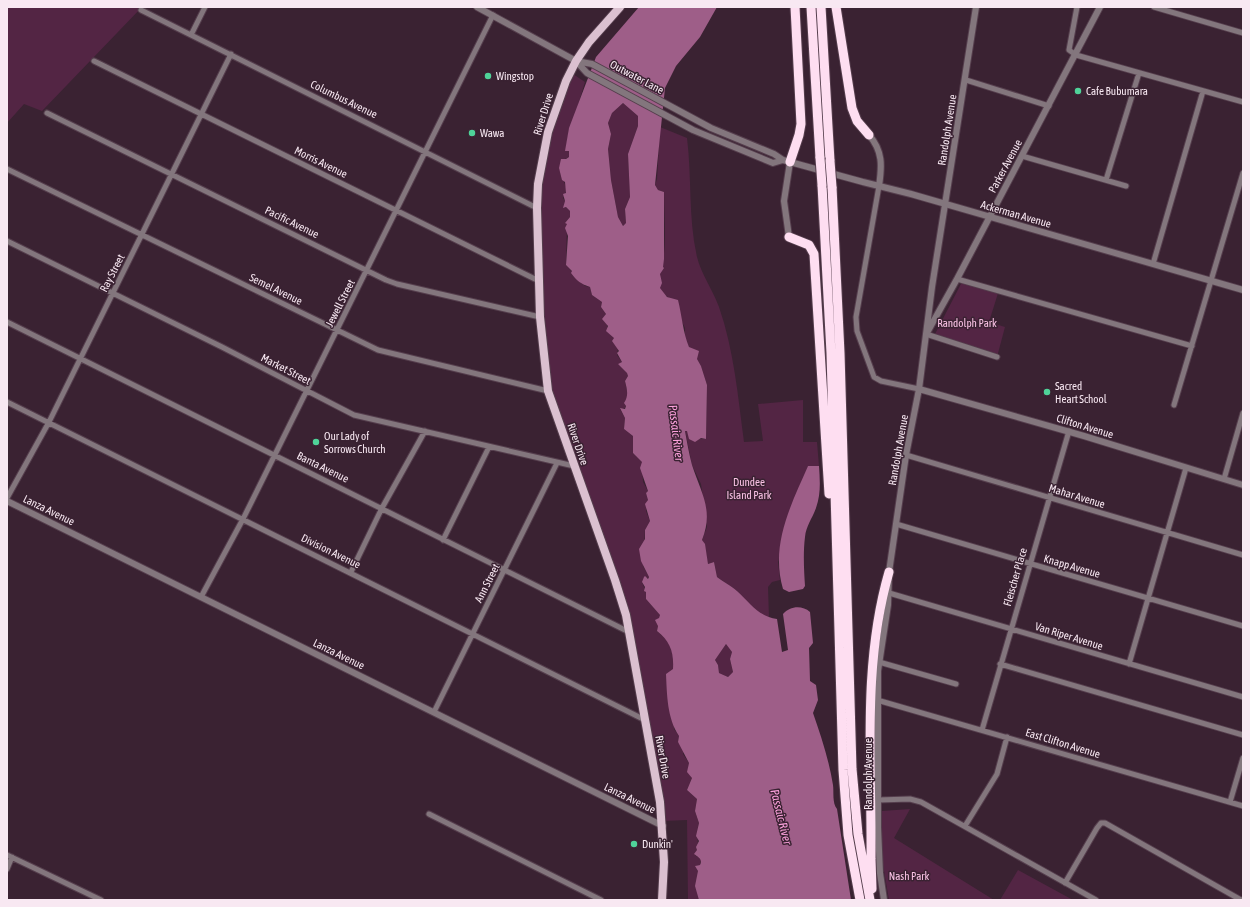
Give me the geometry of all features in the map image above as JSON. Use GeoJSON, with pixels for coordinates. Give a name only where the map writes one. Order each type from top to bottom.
{"type":"FeatureCollection","features":[{"type":"Feature","properties":{"kind":"highway"},"geometry":{"type":"LineString","coordinates":[[787,161],[799,135],[801,124],[795,7]]}},
{"type":"Feature","properties":{"kind":"highway"},"geometry":{"type":"LineString","coordinates":[[811,7],[829,320],[844,792],[848,835],[860,900]]}},
{"type":"Feature","properties":{"kind":"highway"},"geometry":{"type":"LineString","coordinates":[[821,7],[840,353],[852,769],[858,834],[870,900]]}},
{"type":"Feature","properties":{"kind":"highway"},"geometry":{"type":"LineString","coordinates":[[836,7],[852,108],[857,122],[870,135]]}},
{"type":"Feature","properties":{"kind":"highway"},"geometry":{"type":"LineString","coordinates":[[789,237],[809,245],[814,254],[830,530],[838,601]]}},
{"type":"Feature","properties":{"kind":"highway"},"geometry":{"type":"LineString","coordinates":[[874,900],[871,859],[871,676],[881,603],[889,572]]}},
{"type":"Feature","properties":{"kind":"main road","name":"River Drive"},"geometry":{"type":"LineString","coordinates":[[620,7],[589,42],[576,61],[566,81],[548,132],[538,184],[537,208],[540,317],[548,391],[617,586],[629,632],[663,826],[664,862],[662,900]]}},
{"type":"Feature","properties":{"kind":"street"},"geometry":{"type":"LineString","coordinates":[[192,35],[205,7]]}},
{"type":"Feature","properties":{"kind":"street","name":"Outwater Lane"},"geometry":{"type":"LineString","coordinates":[[477,7],[576,61],[588,72],[681,124]]}},
{"type":"Feature","properties":{"kind":"street","name":"Randolph Avenue"},"geometry":{"type":"LineString","coordinates":[[884,900],[879,858],[877,700],[879,662],[889,593],[889,572],[906,456],[919,389],[976,7]]}},
{"type":"Feature","properties":{"kind":"street"},"geometry":{"type":"LineString","coordinates":[[1077,7],[1070,50],[1076,55],[1243,102]]}},
{"type":"Feature","properties":{"kind":"street","name":"Parker Avenue"},"geometry":{"type":"LineString","coordinates":[[926,334],[957,279],[1100,7]]}},
{"type":"Feature","properties":{"kind":"street"},"geometry":{"type":"LineString","coordinates":[[1154,7],[1243,33]]}},
{"type":"Feature","properties":{"kind":"street","name":"Columbus Avenue"},"geometry":{"type":"LineString","coordinates":[[142,10],[537,208]]}},
{"type":"Feature","properties":{"kind":"street","name":"Jewell Street"},"geometry":{"type":"LineString","coordinates":[[201,597],[243,519],[368,271],[493,15]]}},
{"type":"Feature","properties":{"kind":"street","name":"Ray Street"},"geometry":{"type":"LineString","coordinates":[[7,499],[49,422],[231,54]]}},
{"type":"Feature","properties":{"kind":"street","name":"Morris Avenue"},"geometry":{"type":"LineString","coordinates":[[94,61],[539,281]]}},
{"type":"Feature","properties":{"kind":"street","name":"Outwater Lane"},"geometry":{"type":"LineString","coordinates":[[576,61],[592,64],[686,115]]}},
{"type":"Feature","properties":{"kind":"street"},"geometry":{"type":"LineString","coordinates":[[1106,180],[1139,73]]}},
{"type":"Feature","properties":{"kind":"street"},"geometry":{"type":"LineString","coordinates":[[966,80],[1048,106]]}},
{"type":"Feature","properties":{"kind":"street"},"geometry":{"type":"LineString","coordinates":[[1153,264],[1203,91]]}},
{"type":"Feature","properties":{"kind":"street","name":"Pacific Avenue"},"geometry":{"type":"LineString","coordinates":[[47,113],[397,284],[540,317]]}},
{"type":"Feature","properties":{"kind":"street","name":"Ackerman Avenue"},"geometry":{"type":"LineString","coordinates":[[686,115],[723,134],[774,154],[787,161],[990,216],[1243,290]]}},
{"type":"Feature","properties":{"kind":"street","name":"Ackerman Avenue"},"geometry":{"type":"LineString","coordinates":[[681,124],[706,136],[773,163],[787,161]]}},
{"type":"Feature","properties":{"kind":"street"},"geometry":{"type":"LineString","coordinates":[[870,135],[881,155],[879,186],[856,317],[857,331],[874,377],[881,381],[919,389]]}},
{"type":"Feature","properties":{"kind":"street"},"geometry":{"type":"LineString","coordinates":[[1022,156],[1126,186]]}},
{"type":"Feature","properties":{"kind":"street"},"geometry":{"type":"LineString","coordinates":[[787,161],[784,201],[789,237]]}},
{"type":"Feature","properties":{"kind":"street","name":"Semel Avenue"},"geometry":{"type":"LineString","coordinates":[[7,169],[143,234],[378,350],[548,391]]}},
{"type":"Feature","properties":{"kind":"street"},"geometry":{"type":"LineString","coordinates":[[1174,405],[1243,173]]}},
{"type":"Feature","properties":{"kind":"street","name":"Market Street"},"geometry":{"type":"LineString","coordinates":[[7,241],[354,415],[574,466]]}},
{"type":"Feature","properties":{"kind":"street"},"geometry":{"type":"LineString","coordinates":[[957,279],[1192,346]]}},
{"type":"Feature","properties":{"kind":"street","name":"Banta Avenue"},"geometry":{"type":"LineString","coordinates":[[7,322],[629,632]]}},
{"type":"Feature","properties":{"kind":"street"},"geometry":{"type":"LineString","coordinates":[[926,334],[997,357]]}},
{"type":"Feature","properties":{"kind":"street","name":"Clifton Avenue"},"geometry":{"type":"LineString","coordinates":[[919,389],[1069,431],[1243,485]]}},
{"type":"Feature","properties":{"kind":"street","name":"Division Avenue"},"geometry":{"type":"LineString","coordinates":[[7,402],[351,572],[645,720]]}},
{"type":"Feature","properties":{"kind":"street"},"geometry":{"type":"LineString","coordinates":[[1224,479],[1243,413]]}},
{"type":"Feature","properties":{"kind":"street"},"geometry":{"type":"LineString","coordinates":[[351,572],[382,508],[425,431]]}},
{"type":"Feature","properties":{"kind":"street","name":"Fleischer Place"},"geometry":{"type":"LineString","coordinates":[[982,730],[1069,431]]}},
{"type":"Feature","properties":{"kind":"street"},"geometry":{"type":"LineString","coordinates":[[443,540],[489,447]]}},
{"type":"Feature","properties":{"kind":"street","name":"Mahar Avenue"},"geometry":{"type":"LineString","coordinates":[[906,456],[1243,555]]}},
{"type":"Feature","properties":{"kind":"street","name":"Ann Street"},"geometry":{"type":"LineString","coordinates":[[434,712],[504,570],[522,537],[557,463]]}},
{"type":"Feature","properties":{"kind":"street"},"geometry":{"type":"LineString","coordinates":[[1128,664],[1186,468]]}},
{"type":"Feature","properties":{"kind":"street","name":"Lanza Avenue"},"geometry":{"type":"LineString","coordinates":[[7,499],[663,826]]}},
{"type":"Feature","properties":{"kind":"street","name":"Knapp Avenue"},"geometry":{"type":"LineString","coordinates":[[896,524],[1243,626]]}},
{"type":"Feature","properties":{"kind":"street","name":"Van Riper Avenue"},"geometry":{"type":"LineString","coordinates":[[889,593],[1243,697]]}},
{"type":"Feature","properties":{"kind":"street"},"geometry":{"type":"LineString","coordinates":[[879,662],[956,684]]}},
{"type":"Feature","properties":{"kind":"street"},"geometry":{"type":"LineString","coordinates":[[1000,664],[1243,735]]}},
{"type":"Feature","properties":{"kind":"street","name":"East Clifton Avenue"},"geometry":{"type":"LineString","coordinates":[[877,700],[1243,806]]}},
{"type":"Feature","properties":{"kind":"street"},"geometry":{"type":"LineString","coordinates":[[965,826],[997,774],[1007,737]]}},
{"type":"Feature","properties":{"kind":"street"},"geometry":{"type":"LineString","coordinates":[[1230,802],[1243,758]]}},
{"type":"Feature","properties":{"kind":"street"},"geometry":{"type":"LineString","coordinates":[[878,800],[916,800],[1096,900]]}},
{"type":"Feature","properties":{"kind":"street"},"geometry":{"type":"LineString","coordinates":[[429,814],[601,900]]}},
{"type":"Feature","properties":{"kind":"street"},"geometry":{"type":"LineString","coordinates":[[1065,883],[1101,823],[1111,827],[1241,900]]}},
{"type":"Feature","properties":{"kind":"street"},"geometry":{"type":"LineString","coordinates":[[7,869],[9,856],[101,900]]}},
{"type":"Feature","properties":{"kind":"green space"},"geometry":{"type":"Polygon","coordinates":[[[7,7],[142,7],[42,111],[24,104],[7,123],[7,7]]]}},
{"type":"Feature","properties":{"kind":"green space"},"geometry":{"type":"Polygon","coordinates":[[[570,72],[585,82],[572,125],[569,129],[566,149],[569,150],[569,157],[563,160],[559,168],[567,190],[563,198],[565,201],[564,208],[566,207],[570,211],[570,217],[565,223],[567,223],[566,265],[585,286],[590,287],[592,295],[602,302],[601,307],[606,314],[603,320],[607,324],[607,328],[614,338],[613,341],[618,348],[617,355],[622,362],[618,364],[628,376],[625,381],[628,395],[625,408],[620,409],[625,418],[624,429],[633,436],[633,453],[642,462],[643,482],[648,491],[646,493],[648,499],[646,511],[650,521],[645,530],[643,566],[649,577],[642,582],[646,592],[646,599],[660,615],[657,631],[670,643],[674,660],[674,729],[679,736],[678,742],[684,750],[683,754],[689,763],[688,768],[692,778],[687,790],[697,799],[695,811],[699,823],[698,847],[695,855],[701,859],[700,865],[696,866],[698,871],[699,900],[688,900],[687,820],[662,821],[629,632],[548,391],[537,208],[547,139],[570,72]]]}},
{"type":"Feature","properties":{"kind":"green space"},"geometry":{"type":"Polygon","coordinates":[[[623,103],[638,116],[638,126],[628,154],[630,197],[625,209],[626,223],[623,226],[618,217],[611,180],[608,149],[611,134],[608,123],[612,113],[623,103]]]}},
{"type":"Feature","properties":{"kind":"green space","name":"Dundee Island Park"},"geometry":{"type":"Polygon","coordinates":[[[660,127],[687,138],[694,242],[699,263],[714,294],[724,323],[735,374],[744,442],[763,441],[758,404],[803,400],[803,442],[817,442],[819,466],[808,466],[778,562],[780,580],[772,582],[768,587],[769,618],[756,612],[736,590],[717,577],[714,562],[708,564],[702,540],[707,527],[701,484],[692,465],[685,430],[687,430],[690,438],[706,439],[707,385],[701,366],[689,347],[685,337],[685,328],[671,299],[663,294],[659,288],[665,233],[664,192],[658,190],[655,185],[657,179],[660,127]]]}},
{"type":"Feature","properties":{"kind":"green space","name":"Randolph Park"},"geometry":{"type":"Polygon","coordinates":[[[963,280],[999,290],[989,322],[1005,327],[997,357],[934,336],[963,280]]]}},
{"type":"Feature","properties":{"kind":"green space"},"geometry":{"type":"Polygon","coordinates":[[[726,644],[732,652],[730,659],[733,672],[728,677],[719,673],[718,665],[715,660],[726,644]]]}},
{"type":"Feature","properties":{"kind":"green space","name":"Nash Park"},"geometry":{"type":"Polygon","coordinates":[[[910,809],[894,838],[994,900],[889,900],[882,859],[882,811],[910,809]]]}},
{"type":"Feature","properties":{"kind":"green space"},"geometry":{"type":"Polygon","coordinates":[[[1018,870],[1073,900],[1000,900],[1018,870]]]}},
{"type":"Feature","properties":{"kind":"water","name":"Passaic River"},"geometry":{"type":"Polygon","coordinates":[[[639,7],[717,7],[700,37],[676,66],[665,88],[655,185],[658,190],[664,192],[664,268],[660,274],[662,283],[660,288],[667,297],[678,300],[687,342],[689,347],[699,351],[697,359],[701,366],[707,385],[706,439],[701,438],[695,442],[689,439],[687,431],[685,431],[692,465],[705,502],[707,520],[702,540],[705,544],[708,564],[714,562],[717,577],[735,589],[755,609],[765,615],[777,619],[782,652],[788,650],[783,614],[789,609],[796,607],[803,608],[810,612],[813,643],[809,648],[810,681],[816,685],[818,700],[813,713],[824,748],[833,785],[834,801],[837,809],[851,900],[699,900],[695,886],[698,871],[695,866],[700,865],[701,861],[700,858],[694,854],[697,850],[696,847],[699,841],[696,836],[699,823],[695,811],[697,799],[687,790],[692,778],[687,772],[689,763],[678,742],[679,736],[672,722],[667,698],[666,674],[673,669],[673,657],[668,643],[657,631],[658,626],[655,620],[659,618],[660,615],[646,599],[646,592],[644,591],[645,587],[642,582],[645,576],[648,579],[649,577],[641,561],[639,549],[645,539],[645,530],[650,521],[645,504],[648,500],[646,493],[648,491],[640,468],[642,462],[633,453],[633,436],[624,429],[625,418],[620,408],[625,409],[626,406],[624,403],[627,395],[625,381],[628,376],[618,364],[622,362],[617,353],[619,351],[612,341],[614,338],[606,331],[608,326],[602,319],[606,314],[601,307],[602,302],[592,295],[590,287],[575,278],[571,273],[572,271],[566,265],[568,236],[565,228],[567,224],[565,223],[570,217],[570,211],[566,207],[563,208],[565,201],[563,194],[566,193],[565,182],[562,180],[559,168],[561,159],[566,159],[569,157],[569,151],[565,151],[569,128],[596,57],[639,7]],[[623,103],[612,113],[608,123],[611,134],[608,149],[611,180],[618,217],[623,226],[626,223],[625,209],[630,197],[628,154],[638,126],[638,116],[623,103]],[[726,644],[715,660],[718,665],[719,673],[728,677],[733,672],[730,659],[732,652],[726,644]]]}},
{"type":"Feature","properties":{"kind":"water"},"geometry":{"type":"Polygon","coordinates":[[[808,466],[819,466],[819,498],[808,526],[804,543],[805,586],[803,589],[789,592],[783,589],[780,573],[779,557],[781,541],[789,510],[808,466]]]}},
{"type":"Feature","properties":{"kind":"place","name":"Wingstop"},"geometry":{"type":"Point","coordinates":[488,76]}},
{"type":"Feature","properties":{"kind":"place","name":"Cafe Bubumara"},"geometry":{"type":"Point","coordinates":[1078,91]}},
{"type":"Feature","properties":{"kind":"place","name":"Wawa"},"geometry":{"type":"Point","coordinates":[472,133]}},
{"type":"Feature","properties":{"kind":"place","name":"Sacred Heart School"},"geometry":{"type":"Point","coordinates":[1047,392]}},
{"type":"Feature","properties":{"kind":"place","name":"Our Lady of Sorrows Church"},"geometry":{"type":"Point","coordinates":[316,442]}},
{"type":"Feature","properties":{"kind":"place","name":"Dunkin'"},"geometry":{"type":"Point","coordinates":[634,844]}}]}
